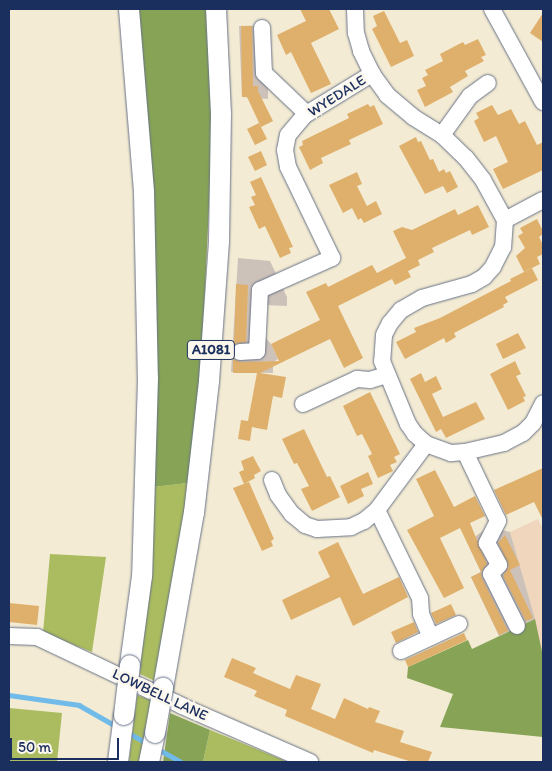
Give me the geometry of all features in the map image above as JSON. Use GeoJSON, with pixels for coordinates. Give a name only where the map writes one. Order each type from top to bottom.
{"type":"FeatureCollection","features":[{"type":"Feature","properties":{"kind":"main road"},"geometry":{"type":"LineString","coordinates":[[118,762],[142,576],[148,378],[144,193],[129,9]]}},
{"type":"Feature","properties":{"kind":"main road","name":"A1081"},"geometry":{"type":"LineString","coordinates":[[149,762],[194,513],[209,381],[218,241],[221,134],[216,9]]}},
{"type":"Feature","properties":{"kind":"street"},"geometry":{"type":"LineString","coordinates":[[355,9],[356,33],[372,74],[387,95],[400,107],[442,135],[466,158],[483,180],[505,220],[503,247],[493,267],[484,277],[472,284],[422,298],[401,310],[390,323],[384,335],[381,348],[386,374],[408,424],[426,444],[451,453],[465,452],[504,443],[523,433],[533,423],[543,404]]}},
{"type":"Feature","properties":{"kind":"street"},"geometry":{"type":"LineString","coordinates":[[492,9],[543,102]]}},
{"type":"Feature","properties":{"kind":"street"},"geometry":{"type":"LineString","coordinates":[[262,28],[264,73],[307,114]]}},
{"type":"Feature","properties":{"kind":"street","name":"WYEDALE"},"geometry":{"type":"LineString","coordinates":[[240,352],[262,351],[260,290],[332,258],[288,167],[285,150],[288,135],[307,114],[372,74]]}},
{"type":"Feature","properties":{"kind":"street"},"geometry":{"type":"LineString","coordinates":[[442,135],[470,96],[488,83]]}},
{"type":"Feature","properties":{"kind":"street"},"geometry":{"type":"LineString","coordinates":[[505,220],[543,200]]}},
{"type":"Feature","properties":{"kind":"street"},"geometry":{"type":"LineString","coordinates":[[303,404],[357,379],[370,380],[386,374]]}},
{"type":"Feature","properties":{"kind":"street"},"geometry":{"type":"LineString","coordinates":[[272,480],[278,495],[292,514],[305,525],[317,529],[352,527],[364,521],[377,510],[426,444]]}},
{"type":"Feature","properties":{"kind":"street"},"geometry":{"type":"LineString","coordinates":[[465,452],[498,522],[487,543],[499,565],[490,574],[517,626]]}},
{"type":"Feature","properties":{"kind":"street"},"geometry":{"type":"LineString","coordinates":[[377,510],[420,598],[421,614],[431,637]]}},
{"type":"Feature","properties":{"kind":"street"},"geometry":{"type":"LineString","coordinates":[[401,651],[459,624]]}},
{"type":"Feature","properties":{"kind":"street","name":"LOWBELL LANE"},"geometry":{"type":"LineString","coordinates":[[9,636],[37,637],[182,706],[310,762]]}},
{"type":"Feature","properties":{"kind":"shaded area"},"geometry":{"type":"Polygon","coordinates":[[[268,25],[268,99],[242,97],[239,26],[268,25]]]}},
{"type":"Feature","properties":{"kind":"shaded area"},"geometry":{"type":"Polygon","coordinates":[[[238,258],[270,261],[287,297],[287,306],[264,305],[262,334],[271,344],[278,359],[273,362],[273,373],[231,372],[238,258]]]}},
{"type":"Feature","properties":{"kind":"shaded area"},"geometry":{"type":"Polygon","coordinates":[[[538,519],[543,529],[543,656],[510,532],[538,519]]]}},
{"type":"Feature","properties":{"kind":"shaded area"},"geometry":{"type":"Polygon","coordinates":[[[489,527],[510,532],[535,619],[499,636],[471,577],[481,572],[467,542],[489,527]]]}},
{"type":"Feature","properties":{"kind":"green space"},"geometry":{"type":"Polygon","coordinates":[[[137,9],[208,9],[212,143],[201,373],[188,483],[153,487],[137,9]]]}},
{"type":"Feature","properties":{"kind":"green space"},"geometry":{"type":"Polygon","coordinates":[[[188,483],[172,599],[155,681],[140,674],[153,487],[188,483]]]}},
{"type":"Feature","properties":{"kind":"green space"},"geometry":{"type":"Polygon","coordinates":[[[50,554],[106,557],[92,652],[43,633],[50,554]]]}},
{"type":"Feature","properties":{"kind":"green space"},"geometry":{"type":"Polygon","coordinates":[[[535,619],[543,656],[543,737],[440,727],[453,694],[407,678],[408,667],[468,640],[472,649],[535,619]]]}},
{"type":"Feature","properties":{"kind":"green space"},"geometry":{"type":"Polygon","coordinates":[[[137,695],[153,701],[142,762],[129,762],[137,695]]]}},
{"type":"Feature","properties":{"kind":"green space"},"geometry":{"type":"Polygon","coordinates":[[[9,708],[62,713],[57,762],[9,762],[9,708]]]}},
{"type":"Feature","properties":{"kind":"green space"},"geometry":{"type":"Polygon","coordinates":[[[170,713],[210,730],[203,762],[163,762],[170,713]]]}},
{"type":"Feature","properties":{"kind":"green space"},"geometry":{"type":"Polygon","coordinates":[[[210,730],[288,762],[203,762],[210,730]]]}},
{"type":"Feature","properties":{"kind":"building"},"geometry":{"type":"Polygon","coordinates":[[[300,9],[329,9],[339,29],[311,43],[331,84],[311,93],[291,52],[286,55],[277,35],[306,21],[300,9]]]}},
{"type":"Feature","properties":{"kind":"building"},"geometry":{"type":"Polygon","coordinates":[[[384,11],[400,43],[407,40],[414,56],[391,67],[372,29],[377,26],[373,16],[384,11]]]}},
{"type":"Feature","properties":{"kind":"building"},"geometry":{"type":"Polygon","coordinates":[[[543,13],[543,42],[530,33],[543,13]]]}},
{"type":"Feature","properties":{"kind":"building"},"geometry":{"type":"Polygon","coordinates":[[[241,26],[252,26],[253,86],[258,86],[258,91],[273,121],[261,127],[247,97],[242,97],[241,26]]]}},
{"type":"Feature","properties":{"kind":"building"},"geometry":{"type":"Polygon","coordinates":[[[478,39],[486,55],[481,57],[484,61],[465,71],[468,76],[450,87],[453,92],[425,107],[417,90],[426,86],[422,78],[428,75],[425,70],[443,61],[440,54],[463,42],[465,45],[478,39]]]}},
{"type":"Feature","properties":{"kind":"building"},"geometry":{"type":"Polygon","coordinates":[[[368,104],[370,107],[374,105],[383,124],[349,140],[351,144],[321,158],[323,163],[310,170],[299,147],[303,145],[302,141],[349,118],[347,114],[368,104]]]}},
{"type":"Feature","properties":{"kind":"building"},"geometry":{"type":"Polygon","coordinates":[[[492,105],[498,115],[511,109],[519,124],[525,121],[537,145],[543,142],[543,170],[503,189],[493,169],[508,162],[496,136],[484,142],[474,121],[479,118],[476,113],[492,105]]]}},
{"type":"Feature","properties":{"kind":"building"},"geometry":{"type":"Polygon","coordinates":[[[259,123],[267,139],[255,145],[247,129],[259,123]]]}},
{"type":"Feature","properties":{"kind":"building"},"geometry":{"type":"Polygon","coordinates":[[[416,137],[418,142],[421,141],[430,160],[433,159],[439,172],[444,169],[446,173],[450,171],[458,187],[447,193],[443,186],[425,194],[399,146],[416,137]]]}},
{"type":"Feature","properties":{"kind":"building"},"geometry":{"type":"Polygon","coordinates":[[[261,151],[267,165],[255,171],[248,157],[261,151]]]}},
{"type":"Feature","properties":{"kind":"building"},"geometry":{"type":"Polygon","coordinates":[[[357,172],[362,184],[357,186],[367,206],[376,201],[382,214],[364,223],[361,218],[358,220],[352,208],[343,213],[329,185],[357,172]]]}},
{"type":"Feature","properties":{"kind":"building"},"geometry":{"type":"Polygon","coordinates":[[[261,177],[293,247],[289,248],[291,253],[280,258],[265,226],[259,229],[249,207],[255,205],[251,197],[256,195],[250,182],[261,177]]]}},
{"type":"Feature","properties":{"kind":"building"},"geometry":{"type":"Polygon","coordinates":[[[478,205],[489,227],[472,235],[470,230],[432,248],[434,252],[418,260],[420,265],[408,271],[411,277],[395,285],[392,279],[338,306],[363,358],[344,368],[330,339],[260,373],[286,377],[282,398],[273,396],[267,430],[252,427],[250,441],[238,439],[241,420],[248,421],[257,373],[233,373],[233,359],[241,362],[279,361],[271,344],[320,320],[306,292],[326,283],[328,287],[372,265],[377,273],[406,258],[393,231],[402,227],[412,230],[455,209],[458,215],[478,205]]]}},
{"type":"Feature","properties":{"kind":"building"},"geometry":{"type":"Polygon","coordinates":[[[537,219],[543,231],[543,234],[539,237],[543,245],[543,254],[537,257],[540,264],[524,272],[516,256],[525,248],[518,236],[523,233],[520,228],[537,219]]]}},
{"type":"Feature","properties":{"kind":"building"},"geometry":{"type":"Polygon","coordinates":[[[532,268],[538,280],[505,297],[508,302],[503,305],[504,307],[454,333],[456,337],[446,343],[444,338],[405,359],[396,342],[416,332],[414,328],[440,318],[532,268]]]}},
{"type":"Feature","properties":{"kind":"building"},"geometry":{"type":"Polygon","coordinates":[[[236,284],[248,285],[246,342],[234,344],[236,284]]]}},
{"type":"Feature","properties":{"kind":"building"},"geometry":{"type":"Polygon","coordinates":[[[518,333],[526,348],[503,359],[496,344],[518,333]]]}},
{"type":"Feature","properties":{"kind":"building"},"geometry":{"type":"Polygon","coordinates":[[[515,361],[521,374],[516,376],[526,396],[523,397],[525,401],[508,410],[490,374],[515,361]]]}},
{"type":"Feature","properties":{"kind":"building"},"geometry":{"type":"Polygon","coordinates":[[[421,373],[425,382],[436,376],[442,389],[432,394],[443,417],[476,402],[485,419],[446,438],[441,429],[436,432],[410,379],[421,373]]]}},
{"type":"Feature","properties":{"kind":"building"},"geometry":{"type":"Polygon","coordinates":[[[370,392],[400,454],[394,457],[397,462],[390,465],[393,471],[378,478],[368,456],[372,454],[362,434],[357,436],[343,406],[370,392]]]}},
{"type":"Feature","properties":{"kind":"building"},"geometry":{"type":"Polygon","coordinates":[[[304,429],[327,477],[330,476],[340,497],[312,511],[301,489],[309,486],[297,463],[294,464],[282,439],[304,429]]]}},
{"type":"Feature","properties":{"kind":"building"},"geometry":{"type":"Polygon","coordinates":[[[253,456],[261,471],[254,475],[255,478],[244,484],[239,472],[244,470],[241,461],[253,456]]]}},
{"type":"Feature","properties":{"kind":"building"},"geometry":{"type":"Polygon","coordinates":[[[543,468],[543,520],[534,502],[506,515],[494,490],[543,468]]]}},
{"type":"Feature","properties":{"kind":"building"},"geometry":{"type":"Polygon","coordinates":[[[435,470],[454,507],[475,496],[485,516],[470,523],[487,564],[481,572],[460,528],[440,538],[464,588],[444,598],[407,530],[434,516],[416,479],[435,470]]]}},
{"type":"Feature","properties":{"kind":"building"},"geometry":{"type":"Polygon","coordinates":[[[368,472],[373,484],[361,489],[364,496],[348,504],[340,486],[368,472]]]}},
{"type":"Feature","properties":{"kind":"building"},"geometry":{"type":"Polygon","coordinates":[[[249,482],[274,539],[271,541],[273,546],[262,551],[233,488],[249,482]]]}},
{"type":"Feature","properties":{"kind":"building"},"geometry":{"type":"Polygon","coordinates":[[[505,535],[520,565],[510,570],[533,618],[526,621],[503,576],[509,566],[498,543],[505,535]]]}},
{"type":"Feature","properties":{"kind":"building"},"geometry":{"type":"Polygon","coordinates":[[[338,542],[363,594],[399,577],[408,597],[353,626],[340,597],[291,620],[282,600],[330,577],[318,552],[338,542]]]}},
{"type":"Feature","properties":{"kind":"building"},"geometry":{"type":"Polygon","coordinates":[[[481,572],[482,578],[508,631],[499,635],[471,577],[481,572]]]}},
{"type":"Feature","properties":{"kind":"building"},"geometry":{"type":"Polygon","coordinates":[[[9,603],[39,606],[37,625],[9,622],[9,603]]]}},
{"type":"Feature","properties":{"kind":"building"},"geometry":{"type":"Polygon","coordinates":[[[451,604],[456,615],[436,624],[431,613],[451,604]]]}},
{"type":"Feature","properties":{"kind":"building"},"geometry":{"type":"Polygon","coordinates":[[[414,622],[418,632],[396,643],[391,632],[414,622]]]}},
{"type":"Feature","properties":{"kind":"building"},"geometry":{"type":"Polygon","coordinates":[[[464,633],[467,640],[408,667],[405,660],[464,633]]]}},
{"type":"Feature","properties":{"kind":"building"},"geometry":{"type":"Polygon","coordinates":[[[232,658],[256,668],[253,673],[290,689],[296,675],[321,684],[311,709],[335,719],[344,698],[368,709],[369,707],[380,711],[375,722],[404,731],[400,742],[432,752],[428,762],[412,762],[374,750],[373,753],[285,716],[287,710],[254,696],[257,691],[224,677],[232,658]]]}},
{"type":"Feature","properties":{"kind":"waterway"},"geometry":{"type":"LineString","coordinates":[[9,695],[79,705],[116,726]]}},
{"type":"Feature","properties":{"kind":"waterway"},"geometry":{"type":"LineString","coordinates":[[127,732],[147,743]]}},
{"type":"Feature","properties":{"kind":"waterway"},"geometry":{"type":"LineString","coordinates":[[158,749],[181,762]]}}]}
